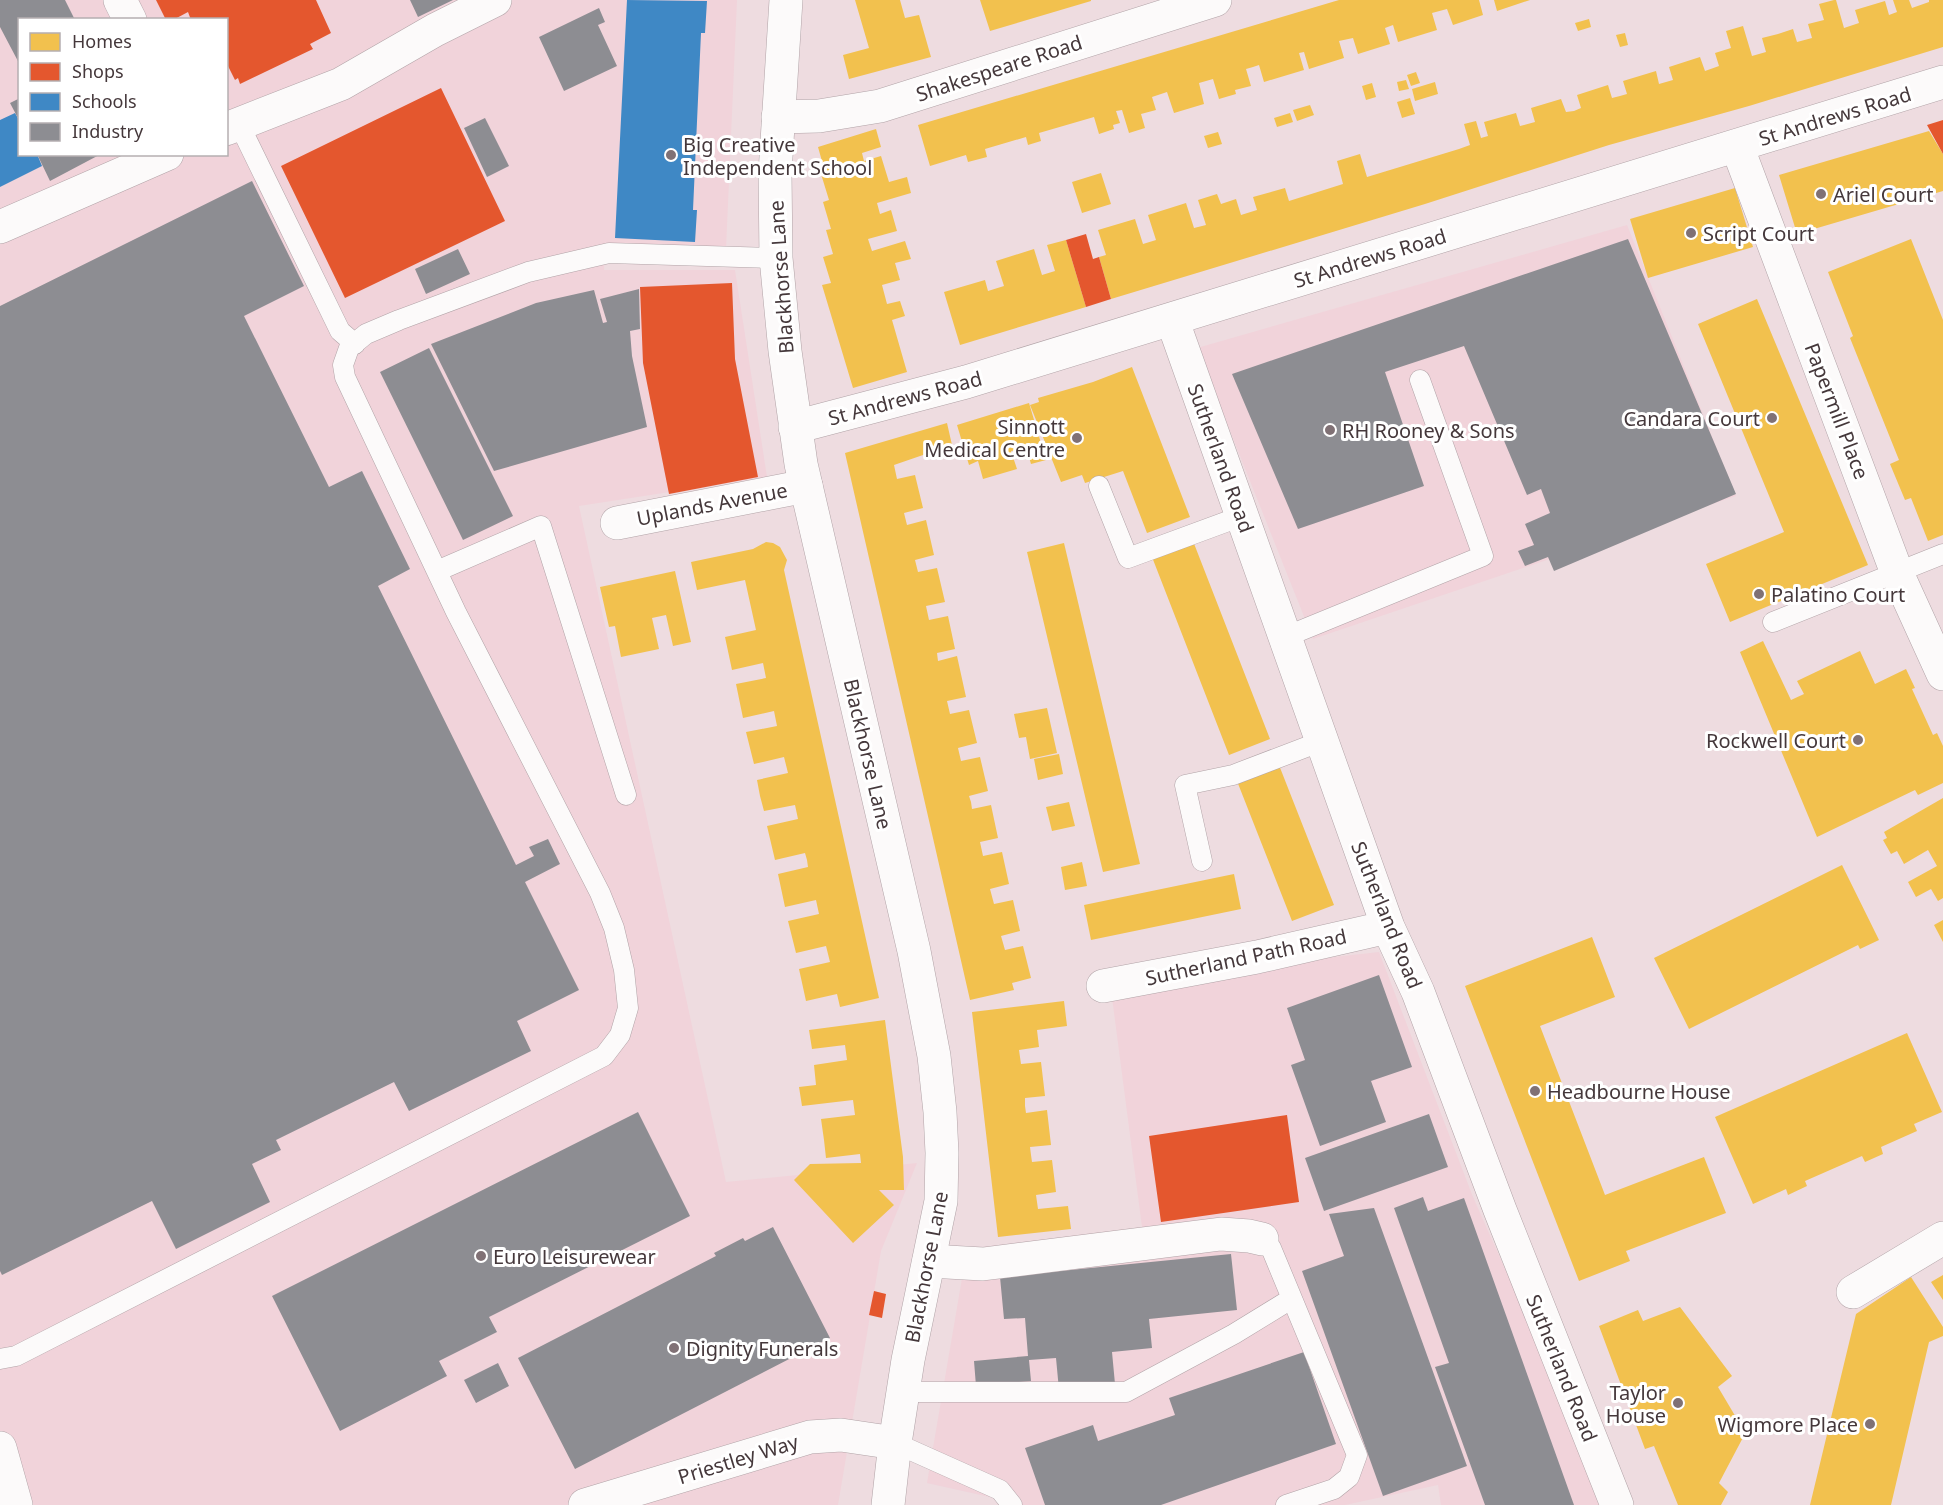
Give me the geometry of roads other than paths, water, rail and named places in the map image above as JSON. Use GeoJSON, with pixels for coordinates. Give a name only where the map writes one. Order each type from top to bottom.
{"type":"FeatureCollection","features":[{"type":"Feature","properties":{"kind":"street"},"geometry":{"type":"LineString","coordinates":[[120,0],[129,18]]}},
{"type":"Feature","properties":{"kind":"street"},"geometry":{"type":"LineString","coordinates":[[233,126],[341,84],[435,30],[495,0]]}},
{"type":"Feature","properties":{"kind":"street","name":"Blackhorse Lane"},"geometry":{"type":"LineString","coordinates":[[786,0],[775,173],[776,258],[784,351],[806,486],[914,951],[934,1056],[942,1153],[941,1201],[908,1360],[888,1505]]}},
{"type":"Feature","properties":{"kind":"street","name":"Shakespeare Road"},"geometry":{"type":"LineString","coordinates":[[778,117],[819,116],[880,106],[1215,0]]}},
{"type":"Feature","properties":{"kind":"street","name":"St Andrews Road"},"geometry":{"type":"LineString","coordinates":[[795,427],[966,382],[1943,82]]}},
{"type":"Feature","properties":{"kind":"street","name":"Papermill Place"},"geometry":{"type":"LineString","coordinates":[[1737,146],[1897,573],[1943,674]]}},
{"type":"Feature","properties":{"kind":"street"},"geometry":{"type":"LineString","coordinates":[[0,227],[162,156]]}},
{"type":"Feature","properties":{"kind":"street","name":"Sutherland Road"},"geometry":{"type":"LineString","coordinates":[[1172,319],[1389,927],[1419,992],[1500,1210],[1617,1505]]}},
{"type":"Feature","properties":{"kind":"street","name":"Uplands Avenue"},"geometry":{"type":"LineString","coordinates":[[618,523],[806,486]]}},
{"type":"Feature","properties":{"kind":"street","name":"Sutherland Path Road"},"geometry":{"type":"LineString","coordinates":[[1103,986],[1257,957],[1389,927]]}},
{"type":"Feature","properties":{"kind":"street"},"geometry":{"type":"LineString","coordinates":[[929,1261],[984,1264],[1221,1234],[1262,1239]]}},
{"type":"Feature","properties":{"kind":"street"},"geometry":{"type":"LineString","coordinates":[[1853,1292],[1943,1238]]}},
{"type":"Feature","properties":{"kind":"street","name":"Priestley Way"},"geometry":{"type":"LineString","coordinates":[[585,1505],[810,1437],[841,1435],[895,1443]]}},
{"type":"Feature","properties":{"kind":"street"},"geometry":{"type":"LineString","coordinates":[[0,1448],[16,1505]]}},
{"type":"Feature","properties":{"kind":"lane"},"geometry":{"type":"LineString","coordinates":[[233,126],[340,332],[355,344]]}},
{"type":"Feature","properties":{"kind":"lane"},"geometry":{"type":"LineString","coordinates":[[0,1359],[16,1356],[604,1056],[620,1035],[628,1008],[624,970],[614,928],[456,612],[345,376],[343,365],[350,348],[366,334],[528,272],[609,253],[776,258]]}},
{"type":"Feature","properties":{"kind":"lane"},"geometry":{"type":"LineString","coordinates":[[1285,638],[1483,556],[1420,380]]}},
{"type":"Feature","properties":{"kind":"lane"},"geometry":{"type":"LineString","coordinates":[[1099,486],[1128,558],[1242,516]]}},
{"type":"Feature","properties":{"kind":"lane"},"geometry":{"type":"LineString","coordinates":[[437,571],[541,526],[626,795]]}},
{"type":"Feature","properties":{"kind":"lane"},"geometry":{"type":"LineString","coordinates":[[1773,622],[1943,554]]}},
{"type":"Feature","properties":{"kind":"lane"},"geometry":{"type":"LineString","coordinates":[[1202,861],[1185,785],[1233,775],[1322,741]]}},
{"type":"Feature","properties":{"kind":"lane"},"geometry":{"type":"LineString","coordinates":[[1262,1239],[1270,1248],[1356,1455],[1349,1477],[1334,1489],[1286,1505]]}},
{"type":"Feature","properties":{"kind":"lane"},"geometry":{"type":"LineString","coordinates":[[903,1392],[1126,1392],[1234,1334],[1291,1299]]}},
{"type":"Feature","properties":{"kind":"lane"},"geometry":{"type":"LineString","coordinates":[[895,1443],[1000,1490],[1012,1505]]}},
{"type":"Feature","properties":{"kind":"place","name":"Big Creative Independent School"},"geometry":{"type":"Point","coordinates":[671,155]}},
{"type":"Feature","properties":{"kind":"place","name":"Ariel Court"},"geometry":{"type":"Point","coordinates":[1821,194]}},
{"type":"Feature","properties":{"kind":"place","name":"Script Court"},"geometry":{"type":"Point","coordinates":[1691,233]}},
{"type":"Feature","properties":{"kind":"place","name":"Candara Court"},"geometry":{"type":"Point","coordinates":[1772,418]}},
{"type":"Feature","properties":{"kind":"place","name":"RH Rooney & Sons"},"geometry":{"type":"Point","coordinates":[1330,430]}},
{"type":"Feature","properties":{"kind":"place","name":"Sinnott Medical Centre"},"geometry":{"type":"Point","coordinates":[1077,438]}},
{"type":"Feature","properties":{"kind":"place","name":"Palatino Court"},"geometry":{"type":"Point","coordinates":[1759,594]}},
{"type":"Feature","properties":{"kind":"place","name":"Rockwell Court"},"geometry":{"type":"Point","coordinates":[1858,740]}},
{"type":"Feature","properties":{"kind":"place","name":"Headbourne House"},"geometry":{"type":"Point","coordinates":[1535,1091]}},
{"type":"Feature","properties":{"kind":"place","name":"Euro Leisurewear"},"geometry":{"type":"Point","coordinates":[481,1256]}},
{"type":"Feature","properties":{"kind":"place","name":"Dignity Funerals"},"geometry":{"type":"Point","coordinates":[674,1348]}},
{"type":"Feature","properties":{"kind":"place","name":"Taylor House"},"geometry":{"type":"Point","coordinates":[1678,1403]}},
{"type":"Feature","properties":{"kind":"place","name":"Wigmore Place"},"geometry":{"type":"Point","coordinates":[1870,1424]}}]}
